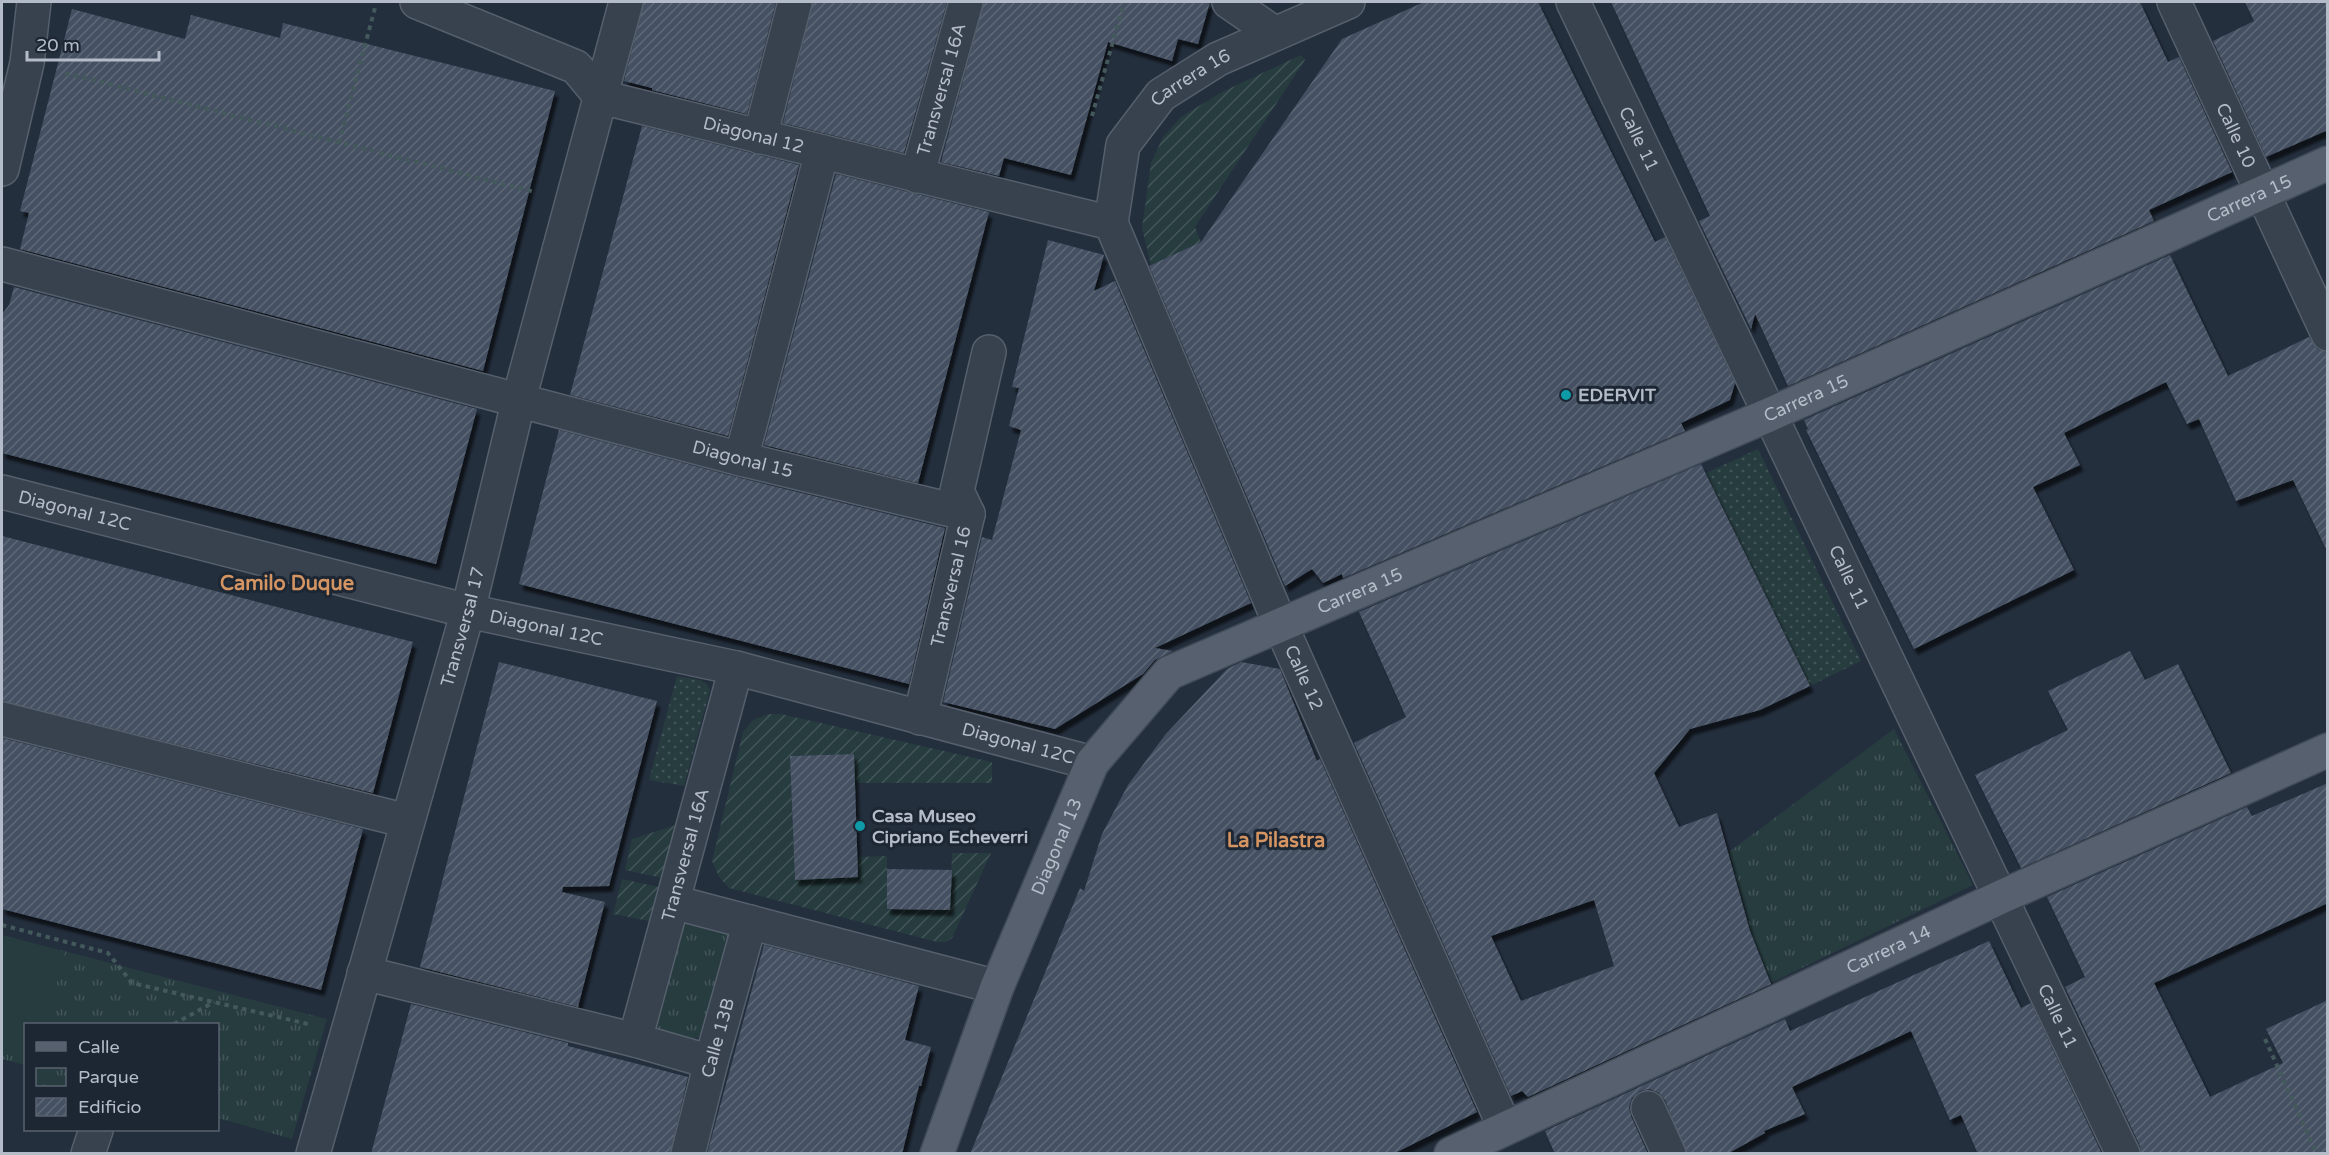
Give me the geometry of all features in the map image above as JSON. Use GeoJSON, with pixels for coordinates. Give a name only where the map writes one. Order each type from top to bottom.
{"type":"FeatureCollection","features":[{"type":"Feature","properties":{"kind":"main road","name":"Carrera 15"},"geometry":{"type":"LineString","coordinates":[[1281,626],[1771,414],[2328,163]]}},
{"type":"Feature","properties":{"kind":"main road","name":"Diagonal 13"},"geometry":{"type":"LineString","coordinates":[[937,1154],[997,987],[1092,763],[1169,674],[1281,626]]}},
{"type":"Feature","properties":{"kind":"main road","name":"Carrera 14"},"geometry":{"type":"LineString","coordinates":[[1451,1154],[1505,1128],[1640,1092],[2001,897],[2328,750]]}},
{"type":"Feature","properties":{"kind":"street"},"geometry":{"type":"LineString","coordinates":[[2,169],[27,63],[34,2]]}},
{"type":"Feature","properties":{"kind":"street"},"geometry":{"type":"LineString","coordinates":[[417,2],[576,67],[601,97]]}},
{"type":"Feature","properties":{"kind":"street","name":"Transversal 17"},"geometry":{"type":"LineString","coordinates":[[313,1154],[468,611],[519,399],[626,2]]}},
{"type":"Feature","properties":{"kind":"street"},"geometry":{"type":"LineString","coordinates":[[760,137],[795,2]]}},
{"type":"Feature","properties":{"kind":"street","name":"Transversal 16A"},"geometry":{"type":"LineString","coordinates":[[917,176],[966,2]]}},
{"type":"Feature","properties":{"kind":"street"},"geometry":{"type":"LineString","coordinates":[[1229,2],[1274,33]]}},
{"type":"Feature","properties":{"kind":"street","name":"Carrera 16"},"geometry":{"type":"LineString","coordinates":[[1111,223],[1123,145],[1161,95],[1218,59],[1348,2]]}},
{"type":"Feature","properties":{"kind":"street","name":"Calle 11"},"geometry":{"type":"LineString","coordinates":[[1573,2],[2123,1154]]}},
{"type":"Feature","properties":{"kind":"street","name":"Calle 10"},"geometry":{"type":"LineString","coordinates":[[2174,2],[2328,334]]}},
{"type":"Feature","properties":{"kind":"street","name":"Diagonal 12"},"geometry":{"type":"LineString","coordinates":[[601,97],[1111,223]]}},
{"type":"Feature","properties":{"kind":"street"},"geometry":{"type":"LineString","coordinates":[[741,459],[822,152]]}},
{"type":"Feature","properties":{"kind":"street","name":"Calle 12"},"geometry":{"type":"LineString","coordinates":[[1111,223],[1281,626],[1505,1128]]}},
{"type":"Feature","properties":{"kind":"street","name":"Diagonal 15"},"geometry":{"type":"LineString","coordinates":[[2,264],[741,459],[968,514]]}},
{"type":"Feature","properties":{"kind":"street","name":"Transversal 16"},"geometry":{"type":"LineString","coordinates":[[920,718],[968,514],[957,491],[989,352]]}},
{"type":"Feature","properties":{"kind":"street","name":"Diagonal 12C"},"geometry":{"type":"LineString","coordinates":[[2,492],[468,611],[736,668],[1092,763]]}},
{"type":"Feature","properties":{"kind":"street","name":"Transversal 16A"},"geometry":{"type":"LineString","coordinates":[[636,1040],[736,668]]}},
{"type":"Feature","properties":{"kind":"street"},"geometry":{"type":"LineString","coordinates":[[2,719],[407,821]]}},
{"type":"Feature","properties":{"kind":"street"},"geometry":{"type":"LineString","coordinates":[[673,902],[997,987]]}},
{"type":"Feature","properties":{"kind":"street","name":"Calle 13B"},"geometry":{"type":"LineString","coordinates":[[688,1154],[750,922]]}},
{"type":"Feature","properties":{"kind":"street"},"geometry":{"type":"LineString","coordinates":[[364,973],[636,1040],[711,1062]]}},
{"type":"Feature","properties":{"kind":"street"},"geometry":{"type":"LineString","coordinates":[[1640,1092],[1669,1154]]}},
{"type":"Feature","properties":{"kind":"street"},"geometry":{"type":"LineString","coordinates":[[88,1154],[96,1131]]}},
{"type":"Feature","properties":{"kind":"path"},"geometry":{"type":"LineString","coordinates":[[339,142],[377,2]]}},
{"type":"Feature","properties":{"kind":"path"},"geometry":{"type":"LineString","coordinates":[[1090,124],[1124,2]]}},
{"type":"Feature","properties":{"kind":"path"},"geometry":{"type":"LineString","coordinates":[[27,63],[573,201]]}},
{"type":"Feature","properties":{"kind":"path"},"geometry":{"type":"LineString","coordinates":[[2,925],[108,953],[132,983],[347,1033]]}},
{"type":"Feature","properties":{"kind":"path"},"geometry":{"type":"LineString","coordinates":[[176,1023],[214,1002]]}},
{"type":"Feature","properties":{"kind":"path"},"geometry":{"type":"LineString","coordinates":[[2265,1039],[2317,1154]]}},
{"type":"Feature","properties":{"kind":"green space"},"geometry":{"type":"Polygon","coordinates":[[[1301,55],[1305,60],[1195,227],[1201,242],[1151,265],[1142,228],[1151,163],[1163,137],[1181,117],[1222,92],[1301,55]]]}},
{"type":"Feature","properties":{"kind":"green space"},"geometry":{"type":"Polygon","coordinates":[[[1758,449],[1861,661],[1810,686],[1706,473],[1758,449]]]}},
{"type":"Feature","properties":{"kind":"green space"},"geometry":{"type":"Polygon","coordinates":[[[677,676],[700,680],[707,684],[710,690],[684,786],[649,780],[677,676]]]}},
{"type":"Feature","properties":{"kind":"green space"},"geometry":{"type":"Polygon","coordinates":[[[768,714],[781,714],[992,762],[992,783],[855,783],[854,754],[790,756],[795,879],[858,877],[858,857],[887,856],[887,909],[950,910],[952,853],[991,853],[952,938],[946,942],[937,942],[729,888],[719,877],[712,861],[743,732],[753,720],[768,714]]]}},
{"type":"Feature","properties":{"kind":"green space"},"geometry":{"type":"Polygon","coordinates":[[[1894,729],[1973,885],[1771,983],[1751,931],[1729,852],[1894,729]]]}},
{"type":"Feature","properties":{"kind":"green space"},"geometry":{"type":"Polygon","coordinates":[[[676,825],[662,878],[625,870],[632,839],[676,825]]]}},
{"type":"Feature","properties":{"kind":"green space"},"geometry":{"type":"Polygon","coordinates":[[[622,879],[659,887],[649,921],[613,914],[622,879]]]}},
{"type":"Feature","properties":{"kind":"green space"},"geometry":{"type":"Polygon","coordinates":[[[693,920],[727,930],[730,936],[702,1036],[691,1040],[655,1029],[654,1022],[684,923],[693,920]]]}},
{"type":"Feature","properties":{"kind":"green space"},"geometry":{"type":"Polygon","coordinates":[[[2,935],[327,1019],[292,1139],[219,1118],[219,1023],[24,1023],[24,1065],[2,1059],[2,935]]]}},
{"type":"Feature","properties":{"kind":"green space"},"geometry":{"type":"Polygon","coordinates":[[[2,935],[65,952],[46,1023],[24,1023],[24,1059],[2,1053],[2,935]]]}},
{"type":"Feature","properties":{"kind":"building"},"geometry":{"type":"Polygon","coordinates":[[[644,2],[776,2],[747,114],[624,81],[644,2]]]}},
{"type":"Feature","properties":{"kind":"building"},"geometry":{"type":"Polygon","coordinates":[[[813,2],[947,2],[904,153],[783,123],[813,2]]]}},
{"type":"Feature","properties":{"kind":"building"},"geometry":{"type":"Polygon","coordinates":[[[984,2],[1210,2],[1198,44],[1178,39],[1172,61],[1108,42],[1071,175],[1004,158],[999,176],[941,162],[984,2]]]}},
{"type":"Feature","properties":{"kind":"building"},"geometry":{"type":"Polygon","coordinates":[[[1424,2],[1538,2],[1655,242],[1665,237],[1735,383],[1730,400],[1681,423],[1685,431],[1343,578],[1342,574],[1323,583],[1312,569],[1285,586],[1149,266],[1201,242],[1342,39],[1424,2]]]}},
{"type":"Feature","properties":{"kind":"building"},"geometry":{"type":"Polygon","coordinates":[[[1611,2],[2140,2],[2168,62],[2179,57],[2232,172],[2149,210],[2154,221],[1788,386],[1755,314],[1751,329],[1699,221],[1710,216],[1611,2]]]}},
{"type":"Feature","properties":{"kind":"building"},"geometry":{"type":"Polygon","coordinates":[[[2245,2],[2328,2],[2328,130],[2266,157],[2213,41],[2254,21],[2245,2]]]}},
{"type":"Feature","properties":{"kind":"building"},"geometry":{"type":"Polygon","coordinates":[[[72,9],[185,39],[191,15],[280,38],[283,23],[555,91],[483,371],[20,249],[29,213],[20,211],[72,9]]]}},
{"type":"Feature","properties":{"kind":"building"},"geometry":{"type":"Polygon","coordinates":[[[642,126],[799,165],[728,436],[570,395],[642,126]]]}},
{"type":"Feature","properties":{"kind":"building"},"geometry":{"type":"Polygon","coordinates":[[[836,174],[989,212],[918,483],[764,445],[836,174]]]}},
{"type":"Feature","properties":{"kind":"building"},"geometry":{"type":"Polygon","coordinates":[[[1048,240],[1104,255],[1094,291],[1115,281],[1251,603],[1155,648],[1173,651],[1155,660],[1143,674],[1055,729],[943,702],[982,537],[992,540],[1021,430],[1009,426],[1019,388],[1012,387],[1048,240]]]}},
{"type":"Feature","properties":{"kind":"building"},"geometry":{"type":"Polygon","coordinates":[[[2170,255],[2228,376],[2309,337],[2317,349],[2328,353],[2328,553],[2293,480],[2236,501],[2199,419],[2187,424],[2166,382],[2064,433],[2080,465],[2033,487],[2074,570],[1914,649],[1806,430],[1808,429],[1804,420],[2170,255]]]}},
{"type":"Feature","properties":{"kind":"building"},"geometry":{"type":"Polygon","coordinates":[[[14,287],[477,409],[436,564],[2,453],[2,314],[9,305],[14,287]]]}},
{"type":"Feature","properties":{"kind":"building"},"geometry":{"type":"Polygon","coordinates":[[[559,430],[736,477],[945,528],[909,684],[519,584],[559,430]]]}},
{"type":"Feature","properties":{"kind":"building"},"geometry":{"type":"Polygon","coordinates":[[[1701,464],[1810,686],[1760,710],[1690,729],[1654,773],[1679,827],[1717,813],[1750,931],[1771,984],[1528,1097],[1522,1091],[1511,1096],[1354,743],[1406,717],[1359,612],[1701,464]],[[1594,900],[1491,936],[1521,1001],[1614,966],[1594,900]]]}},
{"type":"Feature","properties":{"kind":"building"},"geometry":{"type":"Polygon","coordinates":[[[2,536],[413,642],[373,793],[2,701],[2,536]]]}},
{"type":"Feature","properties":{"kind":"building"},"geometry":{"type":"Polygon","coordinates":[[[2130,651],[2145,680],[2178,664],[2231,773],[2021,868],[1975,775],[2068,730],[2048,691],[2130,651]]]}},
{"type":"Feature","properties":{"kind":"building"},"geometry":{"type":"Polygon","coordinates":[[[499,662],[657,701],[609,886],[563,887],[562,892],[605,902],[578,1007],[420,967],[499,662]]]}},
{"type":"Feature","properties":{"kind":"building"},"geometry":{"type":"Polygon","coordinates":[[[1241,662],[1280,669],[1317,761],[1320,759],[1477,1112],[1393,1154],[970,1154],[1080,888],[1084,891],[1102,834],[1128,785],[1165,735],[1227,669],[1241,662]]]}},
{"type":"Feature","properties":{"kind":"building"},"geometry":{"type":"Polygon","coordinates":[[[2,738],[363,829],[321,990],[2,909],[2,738]]]}},
{"type":"Feature","properties":{"kind":"building"},"geometry":{"type":"Polygon","coordinates":[[[854,754],[858,877],[795,880],[790,756],[854,754]]]}},
{"type":"Feature","properties":{"kind":"building"},"geometry":{"type":"Polygon","coordinates":[[[2328,783],[2328,903],[2154,983],[2210,1097],[2283,1063],[2266,1029],[2328,1000],[2328,1154],[2141,1154],[2140,1146],[2065,987],[2085,977],[2047,897],[2247,807],[2252,816],[2328,783]]]}},
{"type":"Feature","properties":{"kind":"building"},"geometry":{"type":"Polygon","coordinates":[[[887,869],[952,870],[950,910],[887,909],[887,869]]]}},
{"type":"Feature","properties":{"kind":"building"},"geometry":{"type":"Polygon","coordinates":[[[1989,941],[2021,1008],[2031,1003],[2102,1154],[1978,1154],[1961,1115],[1950,1120],[1911,1031],[1792,1087],[1805,1114],[1764,1131],[1765,1133],[1727,1154],[1687,1154],[1665,1100],[1659,1093],[1650,1089],[1640,1091],[1632,1098],[1629,1107],[1648,1154],[1555,1154],[1545,1131],[1785,1019],[1790,1031],[1989,941]]]}},
{"type":"Feature","properties":{"kind":"building"},"geometry":{"type":"Polygon","coordinates":[[[764,945],[919,986],[905,1040],[931,1047],[902,1154],[707,1154],[764,945]]]}},
{"type":"Feature","properties":{"kind":"building"},"geometry":{"type":"Polygon","coordinates":[[[411,1004],[568,1043],[568,1046],[688,1077],[670,1154],[371,1154],[411,1004]]]}},
{"type":"Feature","properties":{"kind":"place","name":"EDERVIT"},"geometry":{"type":"Point","coordinates":[1566,395]}},
{"type":"Feature","properties":{"kind":"place","name":"Casa Museo Cipriano Echeverri"},"geometry":{"type":"Point","coordinates":[860,826]}},
{"type":"Feature","properties":{"kind":"district","name":"Camilo Duque"},"geometry":{"type":"Point","coordinates":[287,583]}},
{"type":"Feature","properties":{"kind":"district","name":"La Pilastra"},"geometry":{"type":"Point","coordinates":[1276,840]}}]}
